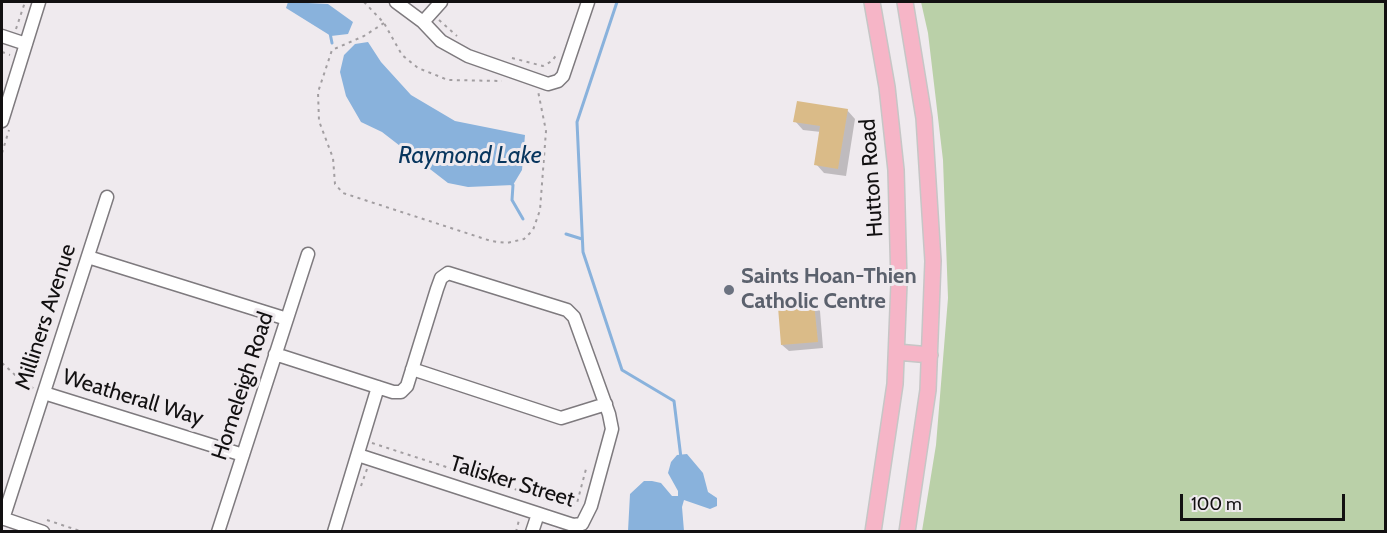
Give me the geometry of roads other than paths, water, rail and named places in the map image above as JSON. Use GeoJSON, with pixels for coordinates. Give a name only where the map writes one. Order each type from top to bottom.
{"type":"FeatureCollection","features":[{"type":"Feature","properties":{"kind":"main road","name":"Hutton Road"},"geometry":{"type":"LineString","coordinates":[[872,2],[887,87],[896,170],[899,252],[897,352],[885,466],[873,531]]}},
{"type":"Feature","properties":{"kind":"main road"},"geometry":{"type":"LineString","coordinates":[[905,2],[918,70],[930,180],[933,261],[930,355],[921,453],[907,531]]}},
{"type":"Feature","properties":{"kind":"main road"},"geometry":{"type":"LineString","coordinates":[[897,352],[930,355]]}},
{"type":"Feature","properties":{"kind":"street"},"geometry":{"type":"LineString","coordinates":[[2,121],[39,2]]}},
{"type":"Feature","properties":{"kind":"street"},"geometry":{"type":"LineString","coordinates":[[398,2],[425,19],[433,35],[468,56],[531,82],[556,72],[588,2]]}},
{"type":"Feature","properties":{"kind":"street"},"geometry":{"type":"LineString","coordinates":[[425,19],[435,2]]}},
{"type":"Feature","properties":{"kind":"street"},"geometry":{"type":"LineString","coordinates":[[425,19],[442,8]]}},
{"type":"Feature","properties":{"kind":"street"},"geometry":{"type":"LineString","coordinates":[[7,38],[26,44]]}},
{"type":"Feature","properties":{"kind":"street","name":"Milliners Avenue"},"geometry":{"type":"LineString","coordinates":[[2,519],[107,197]]}},
{"type":"Feature","properties":{"kind":"street","name":"Homeleigh Road"},"geometry":{"type":"LineString","coordinates":[[218,531],[308,254]]}},
{"type":"Feature","properties":{"kind":"street"},"geometry":{"type":"LineString","coordinates":[[88,257],[287,319]]}},
{"type":"Feature","properties":{"kind":"street","name":"Talisker Street"},"geometry":{"type":"LineString","coordinates":[[275,354],[378,387],[401,392],[407,386],[436,289],[441,278],[448,273],[567,310],[574,317],[606,404],[612,429],[584,521],[573,525],[358,455]]}},
{"type":"Feature","properties":{"kind":"street"},"geometry":{"type":"LineString","coordinates":[[412,369],[561,418],[606,404]]}},
{"type":"Feature","properties":{"kind":"street"},"geometry":{"type":"LineString","coordinates":[[334,531],[378,387]]}},
{"type":"Feature","properties":{"kind":"street","name":"Weatherall Way"},"geometry":{"type":"LineString","coordinates":[[44,393],[243,455]]}},
{"type":"Feature","properties":{"kind":"street"},"geometry":{"type":"LineString","coordinates":[[532,531],[538,514]]}},
{"type":"Feature","properties":{"kind":"street"},"geometry":{"type":"LineString","coordinates":[[2,519],[43,531]]}},
{"type":"Feature","properties":{"kind":"water"},"geometry":{"type":"Polygon","coordinates":[[[288,2],[328,4],[353,22],[348,34],[331,36],[286,8],[288,2]]]}},
{"type":"Feature","properties":{"kind":"water","name":"Raymond Lake"},"geometry":{"type":"Polygon","coordinates":[[[368,42],[381,62],[411,95],[455,121],[525,135],[522,170],[513,185],[468,187],[448,183],[382,132],[361,122],[346,96],[340,72],[344,55],[355,44],[368,42]]]}},
{"type":"Feature","properties":{"kind":"water"},"geometry":{"type":"Polygon","coordinates":[[[687,454],[703,473],[708,492],[717,498],[717,506],[710,509],[684,500],[682,507],[684,531],[628,531],[630,494],[644,481],[652,481],[661,483],[672,496],[678,496],[678,491],[668,473],[671,462],[677,455],[687,454]]]}},
{"type":"Feature","properties":{"kind":"waterway"},"geometry":{"type":"LineString","coordinates":[[617,2],[577,122],[583,252],[622,370],[674,401],[681,458]]}},
{"type":"Feature","properties":{"kind":"waterway"},"geometry":{"type":"LineString","coordinates":[[330,33],[332,43]]}},
{"type":"Feature","properties":{"kind":"waterway"},"geometry":{"type":"LineString","coordinates":[[510,183],[513,185],[512,200],[523,219]]}},
{"type":"Feature","properties":{"kind":"waterway"},"geometry":{"type":"LineString","coordinates":[[566,234],[582,239]]}},
{"type":"Feature","properties":{"kind":"place","name":"Saints Hoan-Thien Catholic Centre"},"geometry":{"type":"Point","coordinates":[729,290]}}]}
